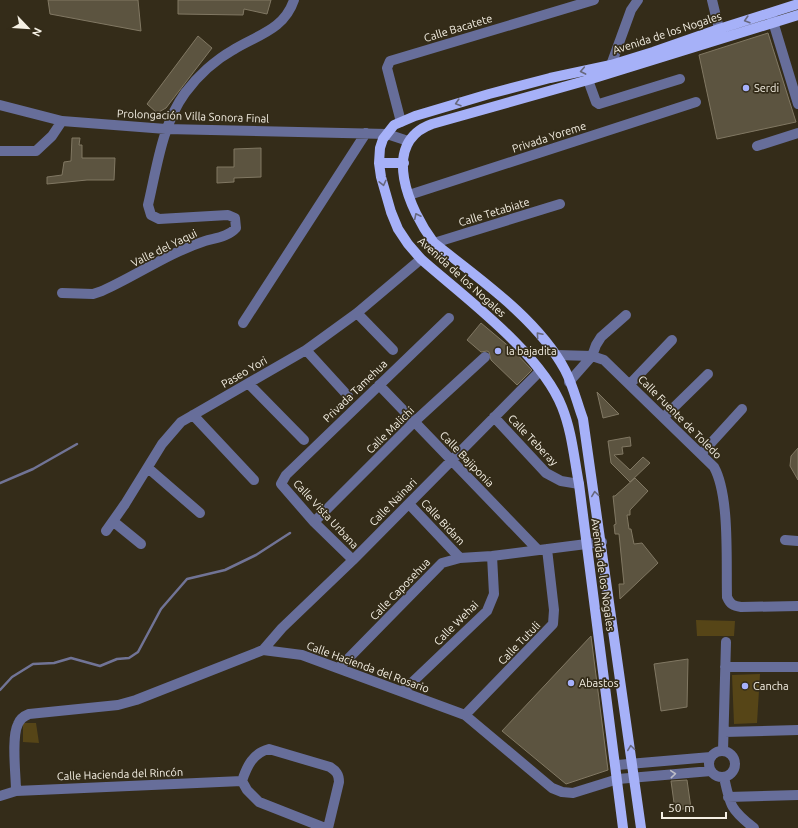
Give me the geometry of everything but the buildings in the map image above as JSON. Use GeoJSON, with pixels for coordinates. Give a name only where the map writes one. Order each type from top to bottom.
{"type":"FeatureCollection","features":[{"type":"Feature","properties":{"kind":"main road","name":"Avenida de los Nogales"},"geometry":{"type":"LineString","coordinates":[[772,18],[793,3]]}},
{"type":"Feature","properties":{"kind":"main road","name":"Avenida de los Nogales"},"geometry":{"type":"LineString","coordinates":[[624,828],[617,765],[579,484],[571,435],[566,418],[561,405],[540,371],[502,329],[421,259],[408,244],[398,228],[384,191],[379,163],[380,148],[387,134],[394,125],[401,122],[534,81],[611,65],[772,18],[798,15]]}},
{"type":"Feature","properties":{"kind":"main road","name":"Avenida de los Nogales"},"geometry":{"type":"LineString","coordinates":[[641,828],[588,439],[583,419],[569,382],[556,355],[520,314],[434,243],[418,218],[409,195],[403,155],[408,141],[416,132],[432,124],[588,80],[720,34]]}},
{"type":"Feature","properties":{"kind":"main road"},"geometry":{"type":"LineString","coordinates":[[379,163],[404,163]]}},
{"type":"Feature","properties":{"kind":"street"},"geometry":{"type":"LineString","coordinates":[[166,129],[172,113],[186,92],[209,68],[233,50],[279,25],[294,0]]}},
{"type":"Feature","properties":{"kind":"street","name":"Calle Bacatete"},"geometry":{"type":"LineString","coordinates":[[401,122],[387,68],[390,61],[594,0]]}},
{"type":"Feature","properties":{"kind":"street"},"geometry":{"type":"LineString","coordinates":[[611,65],[631,10],[638,0]]}},
{"type":"Feature","properties":{"kind":"street"},"geometry":{"type":"LineString","coordinates":[[712,0],[720,34]]}},
{"type":"Feature","properties":{"kind":"street"},"geometry":{"type":"LineString","coordinates":[[772,18],[798,104]]}},
{"type":"Feature","properties":{"kind":"street"},"geometry":{"type":"LineString","coordinates":[[588,80],[596,102],[599,104],[680,79]]}},
{"type":"Feature","properties":{"kind":"street","name":"Privada Yoreme"},"geometry":{"type":"LineString","coordinates":[[409,195],[696,102]]}},
{"type":"Feature","properties":{"kind":"street","name":"Prolongación Villa Sonora Final"},"geometry":{"type":"LineString","coordinates":[[0,104],[62,121],[166,129],[387,134],[408,141]]}},
{"type":"Feature","properties":{"kind":"street"},"geometry":{"type":"LineString","coordinates":[[0,151],[36,151],[52,136],[62,121]]}},
{"type":"Feature","properties":{"kind":"street","name":"Valle del Yaqui"},"geometry":{"type":"LineString","coordinates":[[62,293],[93,294],[102,291],[171,256],[203,242],[228,234],[236,228],[235,218],[228,215],[159,219],[151,215],[148,205],[166,129]]}},
{"type":"Feature","properties":{"kind":"street"},"geometry":{"type":"LineString","coordinates":[[243,323],[366,133]]}},
{"type":"Feature","properties":{"kind":"street"},"geometry":{"type":"LineString","coordinates":[[757,146],[798,133]]}},
{"type":"Feature","properties":{"kind":"street","name":"Calle Tetabiate"},"geometry":{"type":"LineString","coordinates":[[434,243],[560,204]]}},
{"type":"Feature","properties":{"kind":"street","name":"Paseo Yori"},"geometry":{"type":"LineString","coordinates":[[106,531],[114,522],[172,431],[181,422],[306,350],[357,313],[421,259]]}},
{"type":"Feature","properties":{"kind":"street"},"geometry":{"type":"LineString","coordinates":[[357,313],[393,350]]}},
{"type":"Feature","properties":{"kind":"street"},"geometry":{"type":"LineString","coordinates":[[569,382],[592,356],[601,337],[626,315]]}},
{"type":"Feature","properties":{"kind":"street","name":"Privada Tamehua"},"geometry":{"type":"LineString","coordinates":[[281,484],[286,475],[449,318]]}},
{"type":"Feature","properties":{"kind":"street"},"geometry":{"type":"LineString","coordinates":[[630,384],[672,340]]}},
{"type":"Feature","properties":{"kind":"street"},"geometry":{"type":"LineString","coordinates":[[306,350],[348,396]]}},
{"type":"Feature","properties":{"kind":"street","name":"Calle Fuente de Toledo"},"geometry":{"type":"LineString","coordinates":[[556,355],[592,356],[604,360],[714,467],[722,488],[727,597],[733,606],[798,606]]}},
{"type":"Feature","properties":{"kind":"street","name":"Calle Malichi"},"geometry":{"type":"LineString","coordinates":[[314,522],[414,422],[485,357]]}},
{"type":"Feature","properties":{"kind":"street","name":"Calle Nainari"},"geometry":{"type":"LineString","coordinates":[[263,650],[282,628],[353,560],[540,371]]}},
{"type":"Feature","properties":{"kind":"street"},"geometry":{"type":"LineString","coordinates":[[664,418],[708,374]]}},
{"type":"Feature","properties":{"kind":"street"},"geometry":{"type":"LineString","coordinates":[[249,384],[304,440]]}},
{"type":"Feature","properties":{"kind":"street","name":"Calle Bajiponia"},"geometry":{"type":"LineString","coordinates":[[379,385],[414,422],[542,549]]}},
{"type":"Feature","properties":{"kind":"street"},"geometry":{"type":"LineString","coordinates":[[701,454],[742,409]]}},
{"type":"Feature","properties":{"kind":"street"},"geometry":{"type":"LineString","coordinates":[[192,415],[254,480]]}},
{"type":"Feature","properties":{"kind":"street","name":"Calle Teberay"},"geometry":{"type":"LineString","coordinates":[[494,417],[546,473],[561,481],[579,484]]}},
{"type":"Feature","properties":{"kind":"street"},"geometry":{"type":"LineString","coordinates":[[148,468],[200,513]]}},
{"type":"Feature","properties":{"kind":"street","name":"Calle Vista Urbana"},"geometry":{"type":"LineString","coordinates":[[281,484],[314,522],[353,560]]}},
{"type":"Feature","properties":{"kind":"street","name":"Calle Bidam"},"geometry":{"type":"LineString","coordinates":[[409,504],[460,558]]}},
{"type":"Feature","properties":{"kind":"street"},"geometry":{"type":"LineString","coordinates":[[114,522],[141,544]]}},
{"type":"Feature","properties":{"kind":"street"},"geometry":{"type":"LineString","coordinates":[[785,540],[798,541]]}},
{"type":"Feature","properties":{"kind":"street","name":"Calle Caposehua"},"geometry":{"type":"LineString","coordinates":[[339,668],[442,563],[460,558],[492,556],[602,542]]}},
{"type":"Feature","properties":{"kind":"street","name":"Calle Tutuli"},"geometry":{"type":"LineString","coordinates":[[465,715],[553,624],[554,610],[542,549]]}},
{"type":"Feature","properties":{"kind":"street","name":"Calle Wehai"},"geometry":{"type":"LineString","coordinates":[[403,691],[487,611],[494,594],[492,556]]}},
{"type":"Feature","properties":{"kind":"street"},"geometry":{"type":"LineString","coordinates":[[723,751],[726,642]]}},
{"type":"Feature","properties":{"kind":"street","name":"Calle Hacienda del Rosario"},"geometry":{"type":"LineString","coordinates":[[16,791],[15,733],[18,724],[24,716],[29,714],[118,705],[136,700],[263,650],[302,655],[465,715],[552,788],[562,792],[573,793],[618,779],[711,771]]}},
{"type":"Feature","properties":{"kind":"street"},"geometry":{"type":"LineString","coordinates":[[725,667],[798,667]]}},
{"type":"Feature","properties":{"kind":"street"},"geometry":{"type":"LineString","coordinates":[[724,732],[798,730]]}},
{"type":"Feature","properties":{"kind":"street"},"geometry":{"type":"LineString","coordinates":[[270,749],[330,767],[339,775],[339,782],[326,828],[259,802],[247,790],[242,781],[255,756],[262,751],[270,749]]}},
{"type":"Feature","properties":{"kind":"street"},"geometry":{"type":"LineString","coordinates":[[723,751],[729,752],[734,757],[736,763],[734,770],[730,775],[724,777],[714,775],[709,764],[711,757],[716,752],[723,751]]}},
{"type":"Feature","properties":{"kind":"street"},"geometry":{"type":"LineString","coordinates":[[617,765],[711,757]]}},
{"type":"Feature","properties":{"kind":"street"},"geometry":{"type":"LineString","coordinates":[[724,777],[731,806],[738,815],[754,828]]}},
{"type":"Feature","properties":{"kind":"street","name":"Calle Hacienda del Rincón"},"geometry":{"type":"LineString","coordinates":[[0,796],[16,791],[242,781]]}},
{"type":"Feature","properties":{"kind":"street"},"geometry":{"type":"LineString","coordinates":[[728,797],[798,795]]}},
{"type":"Feature","properties":{"kind":"shaded area"},"geometry":{"type":"Polygon","coordinates":[[[696,620],[735,621],[734,636],[697,636],[696,620]]]}},
{"type":"Feature","properties":{"kind":"shaded area"},"geometry":{"type":"Polygon","coordinates":[[[760,674],[757,723],[734,724],[732,675],[760,674]]]}},
{"type":"Feature","properties":{"kind":"shaded area"},"geometry":{"type":"Polygon","coordinates":[[[23,723],[36,723],[39,743],[23,742],[23,723]]]}},
{"type":"Feature","properties":{"kind":"waterway"},"geometry":{"type":"LineString","coordinates":[[0,483],[33,469],[77,444]]}},
{"type":"Feature","properties":{"kind":"waterway"},"geometry":{"type":"LineString","coordinates":[[0,690],[12,677],[33,664],[54,663],[71,658],[100,666],[117,659],[129,658],[138,652],[161,609],[187,579],[225,570],[256,555],[290,533]]}},
{"type":"Feature","properties":{"kind":"place","name":"Serdi"},"geometry":{"type":"Point","coordinates":[746,88]}},
{"type":"Feature","properties":{"kind":"place","name":"la bajadita"},"geometry":{"type":"Point","coordinates":[498,351]}},
{"type":"Feature","properties":{"kind":"place","name":"Abastos"},"geometry":{"type":"Point","coordinates":[571,683]}},
{"type":"Feature","properties":{"kind":"place","name":"Cancha"},"geometry":{"type":"Point","coordinates":[745,686]}}]}
